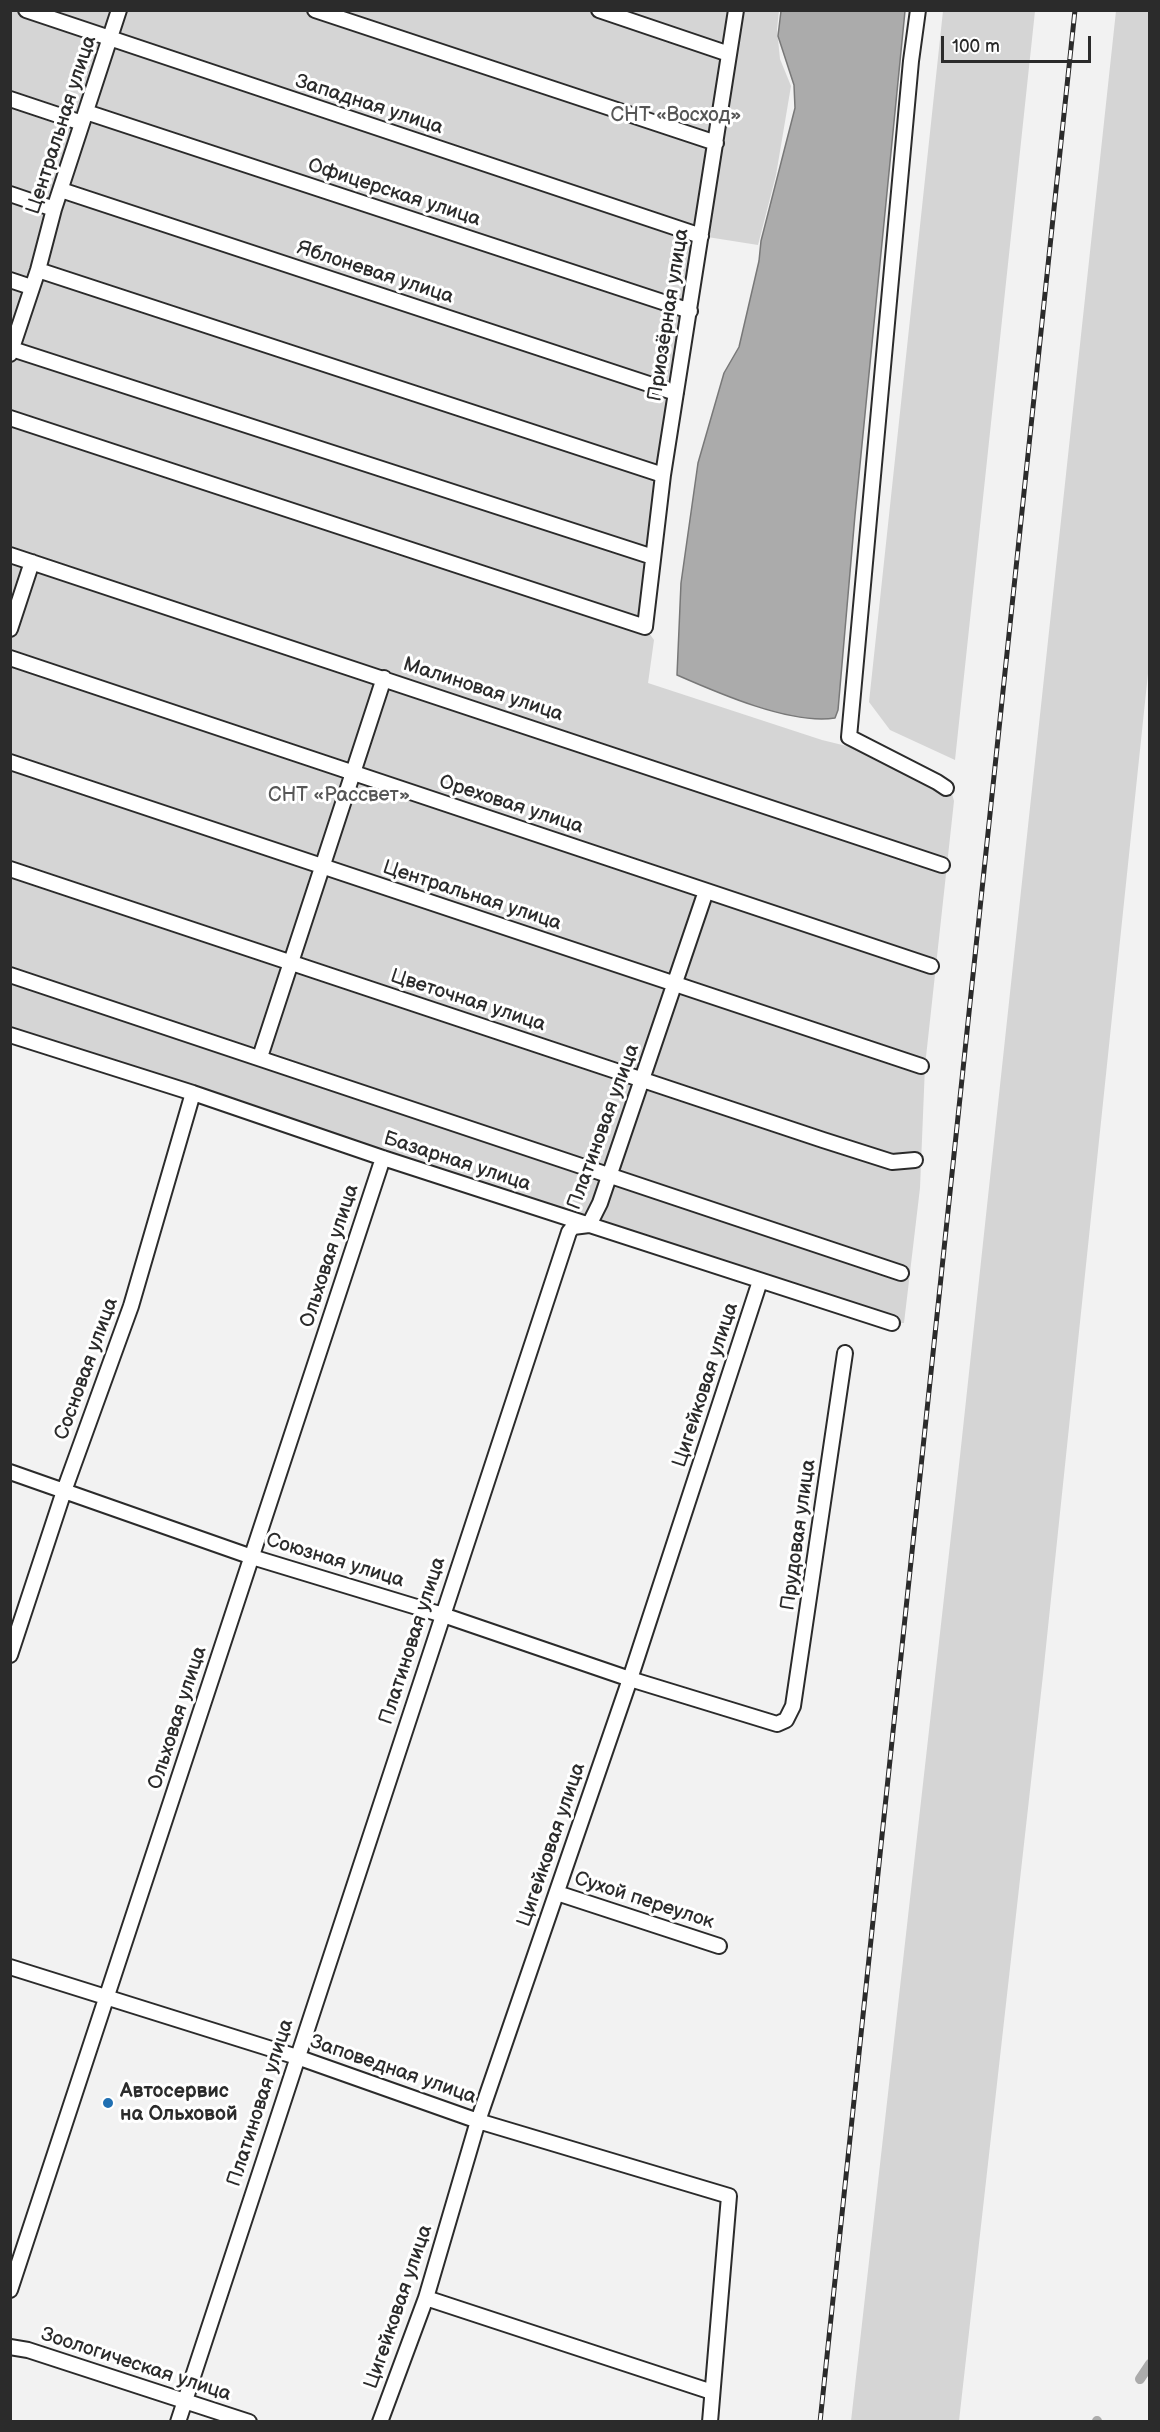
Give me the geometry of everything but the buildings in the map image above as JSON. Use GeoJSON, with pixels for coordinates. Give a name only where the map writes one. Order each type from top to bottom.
{"type":"FeatureCollection","features":[{"type":"Feature","properties":{"kind":"street","name":"Западная улица"},"geometry":{"type":"LineString","coordinates":[[26,10],[701,236]]}},
{"type":"Feature","properties":{"kind":"street","name":"Центральная улица"},"geometry":{"type":"LineString","coordinates":[[11,352],[38,270],[54,209],[119,10]]}},
{"type":"Feature","properties":{"kind":"street"},"geometry":{"type":"LineString","coordinates":[[315,10],[716,143]]}},
{"type":"Feature","properties":{"kind":"street"},"geometry":{"type":"LineString","coordinates":[[599,10],[729,54]]}},
{"type":"Feature","properties":{"kind":"street","name":"Приозёрная улица"},"geometry":{"type":"LineString","coordinates":[[10,418],[645,627],[663,475],[735,10]]}},
{"type":"Feature","properties":{"kind":"street"},"geometry":{"type":"LineString","coordinates":[[918,10],[908,94],[849,737],[946,788]]}},
{"type":"Feature","properties":{"kind":"street","name":"Офицерская улица"},"geometry":{"type":"LineString","coordinates":[[10,99],[84,118],[690,310]]}},
{"type":"Feature","properties":{"kind":"street","name":"Яблоневая улица"},"geometry":{"type":"LineString","coordinates":[[62,190],[676,393]]}},
{"type":"Feature","properties":{"kind":"street"},"geometry":{"type":"LineString","coordinates":[[10,194],[54,209]]}},
{"type":"Feature","properties":{"kind":"street"},"geometry":{"type":"LineString","coordinates":[[38,270],[663,475]]}},
{"type":"Feature","properties":{"kind":"street"},"geometry":{"type":"LineString","coordinates":[[10,280],[32,287]]}},
{"type":"Feature","properties":{"kind":"street"},"geometry":{"type":"LineString","coordinates":[[11,352],[653,557]]}},
{"type":"Feature","properties":{"kind":"street","name":"Малиновая улица"},"geometry":{"type":"LineString","coordinates":[[10,555],[942,865]]}},
{"type":"Feature","properties":{"kind":"street"},"geometry":{"type":"LineString","coordinates":[[10,629],[32,562]]}},
{"type":"Feature","properties":{"kind":"street","name":"Ореховая улица"},"geometry":{"type":"LineString","coordinates":[[10,658],[931,966]]}},
{"type":"Feature","properties":{"kind":"street"},"geometry":{"type":"LineString","coordinates":[[260,1057],[384,678]]}},
{"type":"Feature","properties":{"kind":"street","name":"Центральная улица"},"geometry":{"type":"LineString","coordinates":[[10,762],[921,1066]]}},
{"type":"Feature","properties":{"kind":"street","name":"Цветочная улица"},"geometry":{"type":"LineString","coordinates":[[10,869],[892,1162],[915,1160]]}},
{"type":"Feature","properties":{"kind":"street","name":"Платиновая улица"},"geometry":{"type":"LineString","coordinates":[[178,2421],[568,1232],[573,1227],[589,1225],[611,1175],[706,891]]}},
{"type":"Feature","properties":{"kind":"street"},"geometry":{"type":"LineString","coordinates":[[10,975],[901,1273]]}},
{"type":"Feature","properties":{"kind":"street","name":"Базарная улица"},"geometry":{"type":"LineString","coordinates":[[11,1036],[193,1093],[383,1158],[892,1323]]}},
{"type":"Feature","properties":{"kind":"street","name":"Сосновая улица"},"geometry":{"type":"LineString","coordinates":[[10,1655],[64,1491],[131,1306],[193,1093]]}},
{"type":"Feature","properties":{"kind":"street","name":"Ольховая улица"},"geometry":{"type":"LineString","coordinates":[[10,2290],[383,1158]]}},
{"type":"Feature","properties":{"kind":"street","name":"Цигейковая улица"},"geometry":{"type":"LineString","coordinates":[[380,2421],[426,2298],[478,2121],[630,1679],[760,1281]]}},
{"type":"Feature","properties":{"kind":"street","name":"Прудовая улица"},"geometry":{"type":"LineString","coordinates":[[786,1720],[794,1706],[845,1353]]}},
{"type":"Feature","properties":{"kind":"street","name":"Союзная улица"},"geometry":{"type":"LineString","coordinates":[[10,1472],[252,1557],[443,1615],[630,1679],[777,1724],[786,1720]]}},
{"type":"Feature","properties":{"kind":"street","name":"Сухой переулок"},"geometry":{"type":"LineString","coordinates":[[557,1893],[719,1946]]}},
{"type":"Feature","properties":{"kind":"street","name":"Заповедная улица"},"geometry":{"type":"LineString","coordinates":[[10,1967],[297,2057],[478,2121],[729,2196],[712,2392]]}},
{"type":"Feature","properties":{"kind":"street"},"geometry":{"type":"LineString","coordinates":[[426,2298],[712,2392],[710,2421]]}},
{"type":"Feature","properties":{"kind":"street","name":"Зоологическая улица"},"geometry":{"type":"LineString","coordinates":[[10,2347],[28,2350],[249,2421]]}},
{"type":"Feature","properties":{"kind":"green space","name":"СНТ «Рассвет»"},"geometry":{"type":"Polygon","coordinates":[[[11,11],[779,11],[777,29],[780,59],[791,86],[776,175],[758,245],[701,236],[645,627],[654,640],[648,683],[822,740],[871,752],[951,790],[954,801],[925,1066],[920,1188],[904,1323],[892,1323],[11,1035],[11,11]]]}},
{"type":"Feature","properties":{"kind":"green space"},"geometry":{"type":"Polygon","coordinates":[[[943,11],[1035,11],[955,760],[890,730],[869,702],[943,11]]]}},
{"type":"Feature","properties":{"kind":"green space"},"geometry":{"type":"Polygon","coordinates":[[[1116,11],[1149,11],[1149,664],[1043,1675],[959,2421],[851,2421],[960,1456],[1116,11]]]}},
{"type":"Feature","properties":{"kind":"shaded area"},"geometry":{"type":"Polygon","coordinates":[[[781,11],[905,11],[838,710],[835,718],[817,719],[776,712],[733,698],[677,675],[681,583],[698,463],[724,373],[739,347],[759,261],[761,241],[795,108],[794,85],[778,36],[781,11]]]}},
{"type":"Feature","properties":{"kind":"waterway"},"geometry":{"type":"LineString","coordinates":[[1140,2379],[1150,2364]]}},
{"type":"Feature","properties":{"kind":"railway"},"geometry":{"type":"LineString","coordinates":[[820,2422],[1075,10]]}},
{"type":"Feature","properties":{"kind":"place","name":"Автосервис на Ольховой"},"geometry":{"type":"Point","coordinates":[108,2103]}},
{"type":"Feature","properties":{"kind":"park label","name":"СНТ «Восход»"},"geometry":{"type":"Point","coordinates":[676,116]}}]}
